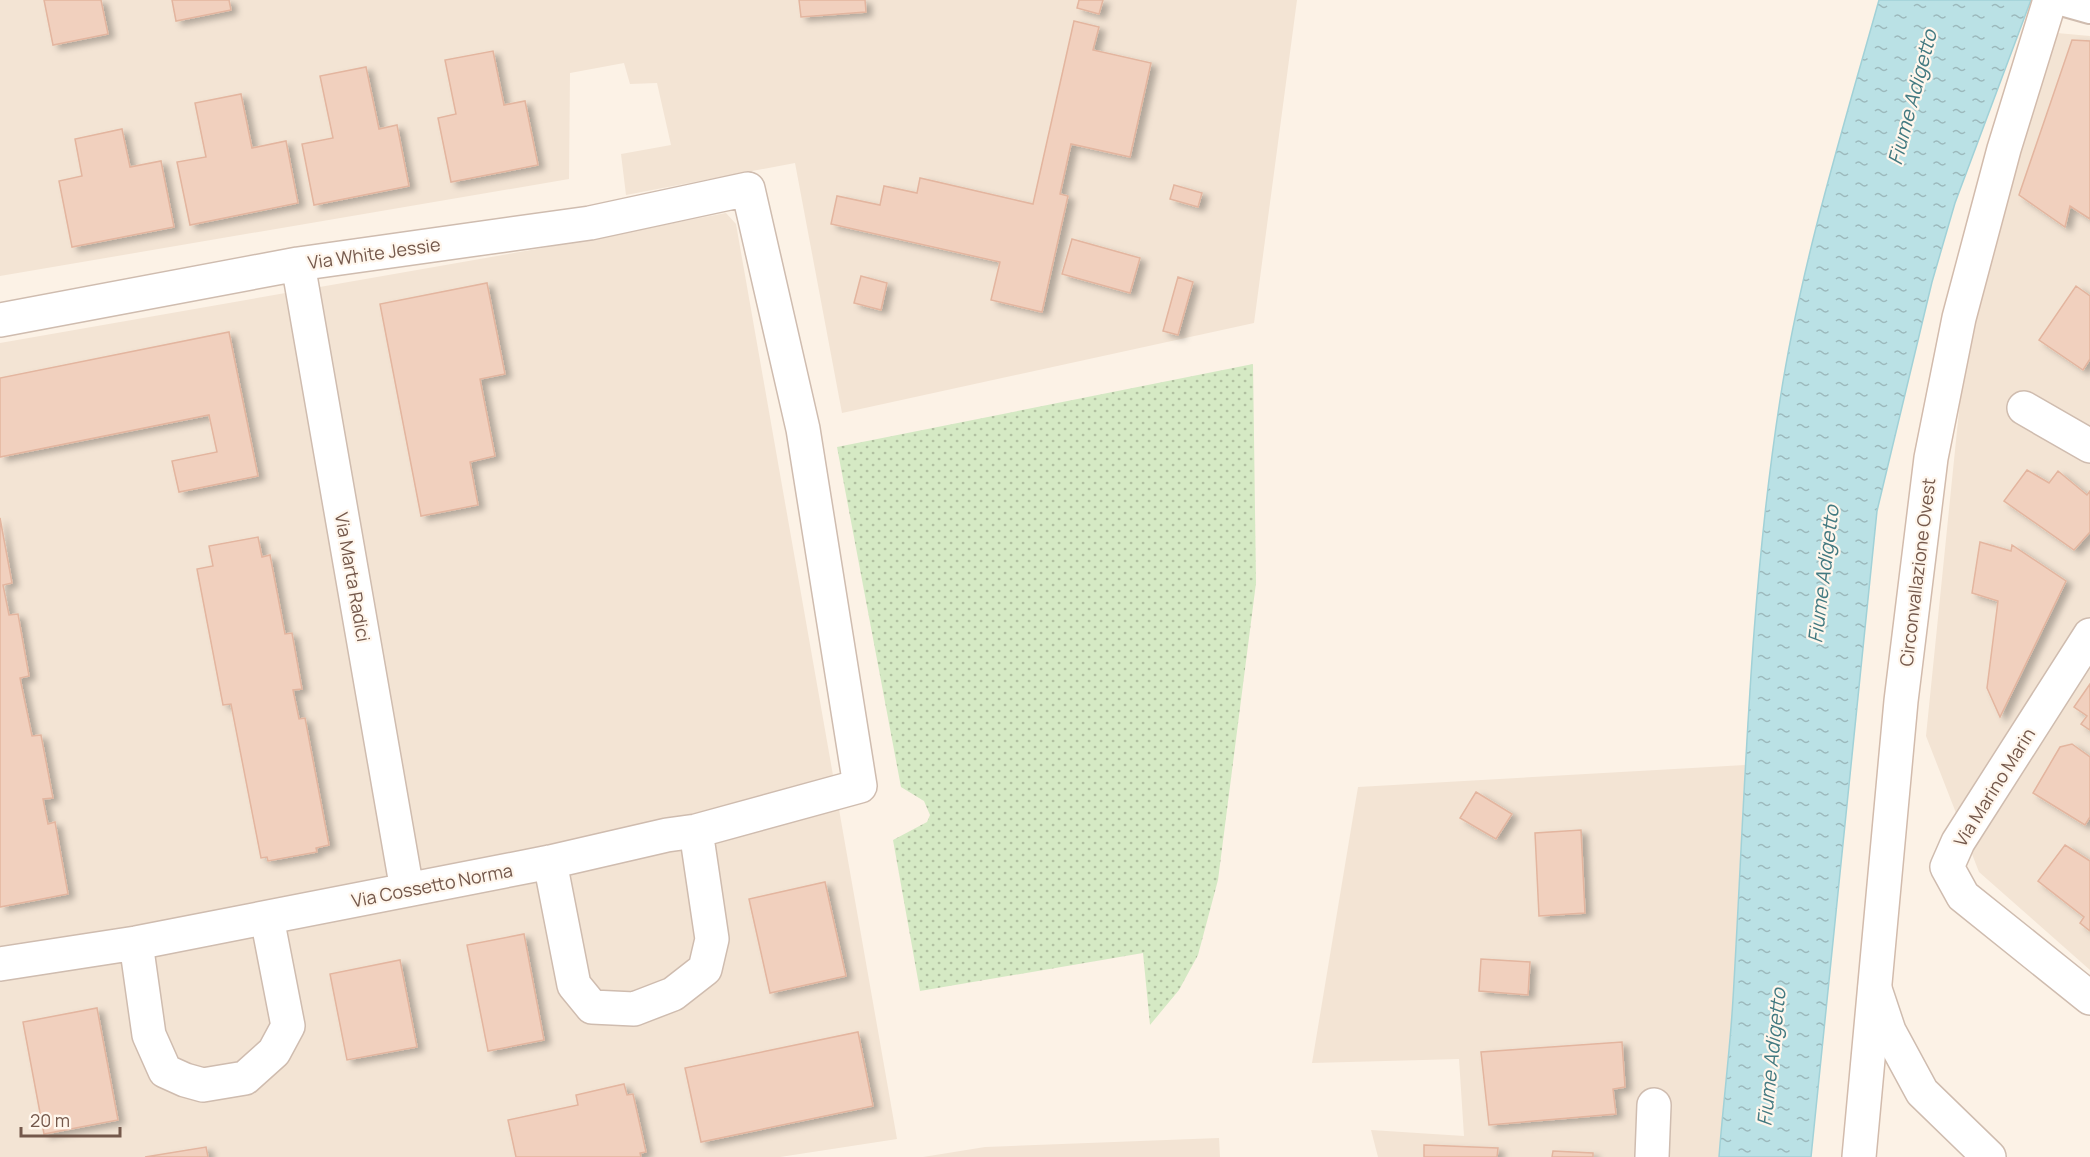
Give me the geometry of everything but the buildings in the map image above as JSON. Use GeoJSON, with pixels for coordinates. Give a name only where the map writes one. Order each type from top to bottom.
{"type":"FeatureCollection","features":[{"type":"Feature","properties":{"kind":"street","name":"Circonvallazione Ovest"},"geometry":{"type":"LineString","coordinates":[[1859,1157],[1901,701],[1931,458],[1959,318],[2004,149],[2050,0]]}},
{"type":"Feature","properties":{"kind":"street"},"geometry":{"type":"LineString","coordinates":[[2058,0],[2090,9]]}},
{"type":"Feature","properties":{"kind":"street","name":"Via White Jessie"},"geometry":{"type":"LineString","coordinates":[[0,320],[298,264],[590,223],[748,189],[802,429],[860,786]]}},
{"type":"Feature","properties":{"kind":"street","name":"Via Marta Radici"},"geometry":{"type":"LineString","coordinates":[[298,264],[407,890]]}},
{"type":"Feature","properties":{"kind":"street"},"geometry":{"type":"LineString","coordinates":[[2024,408],[2090,446]]}},
{"type":"Feature","properties":{"kind":"street","name":"Via Marino Marin"},"geometry":{"type":"LineString","coordinates":[[2090,635],[1958,842],[1947,867],[1963,896],[2090,998]]}},
{"type":"Feature","properties":{"kind":"street","name":"Via Cossetto Norma"},"geometry":{"type":"LineString","coordinates":[[0,964],[135,943],[550,862],[667,835],[696,831],[860,786]]}},
{"type":"Feature","properties":{"kind":"street"},"geometry":{"type":"LineString","coordinates":[[550,862],[574,985],[592,1007],[634,1009],[673,994],[705,969],[712,939],[696,831]]}},
{"type":"Feature","properties":{"kind":"street"},"geometry":{"type":"LineString","coordinates":[[135,943],[149,1035],[165,1071],[203,1085],[245,1078],[274,1052],[288,1026],[267,918]]}},
{"type":"Feature","properties":{"kind":"street"},"geometry":{"type":"LineString","coordinates":[[1875,989],[1889,1031],[1922,1092],[1990,1157]]}},
{"type":"Feature","properties":{"kind":"street"},"geometry":{"type":"LineString","coordinates":[[1652,1157],[1654,1105]]}},
{"type":"Feature","properties":{"kind":"shaded area"},"geometry":{"type":"Polygon","coordinates":[[[0,0],[1297,0],[1254,323],[842,413],[795,163],[626,195],[621,154],[671,145],[657,83],[630,84],[624,63],[570,73],[569,179],[0,276],[0,0]]]}},
{"type":"Feature","properties":{"kind":"shaded area"},"geometry":{"type":"Polygon","coordinates":[[[2057,33],[2090,36],[2090,970],[1979,872],[1926,736],[1966,342],[2004,202],[2057,33]]]}},
{"type":"Feature","properties":{"kind":"shaded area"},"geometry":{"type":"Polygon","coordinates":[[[726,213],[736,224],[897,1139],[780,1157],[0,1157],[0,343],[537,249],[726,213]]]}},
{"type":"Feature","properties":{"kind":"shaded area"},"geometry":{"type":"Polygon","coordinates":[[[1745,765],[1733,1002],[1719,1157],[1378,1157],[1371,1130],[1464,1136],[1459,1059],[1312,1063],[1358,787],[1745,765]]]}},
{"type":"Feature","properties":{"kind":"shaded area"},"geometry":{"type":"Polygon","coordinates":[[[1219,1138],[1220,1157],[923,1157],[985,1147],[1219,1138]]]}},
{"type":"Feature","properties":{"kind":"green space"},"geometry":{"type":"Polygon","coordinates":[[[1253,364],[1256,583],[1218,880],[1198,955],[1179,990],[1150,1025],[1143,953],[920,991],[893,840],[927,822],[930,815],[924,801],[901,787],[837,447],[1253,364]]]}},
{"type":"Feature","properties":{"kind":"water","name":"Fiume Adigetto"},"geometry":{"type":"Polygon","coordinates":[[[1879,0],[2031,0],[1955,203],[1932,282],[1877,511],[1811,1157],[1719,1157],[1732,1019],[1745,774],[1761,549],[1780,400],[1811,248],[1879,0]]]}}]}
